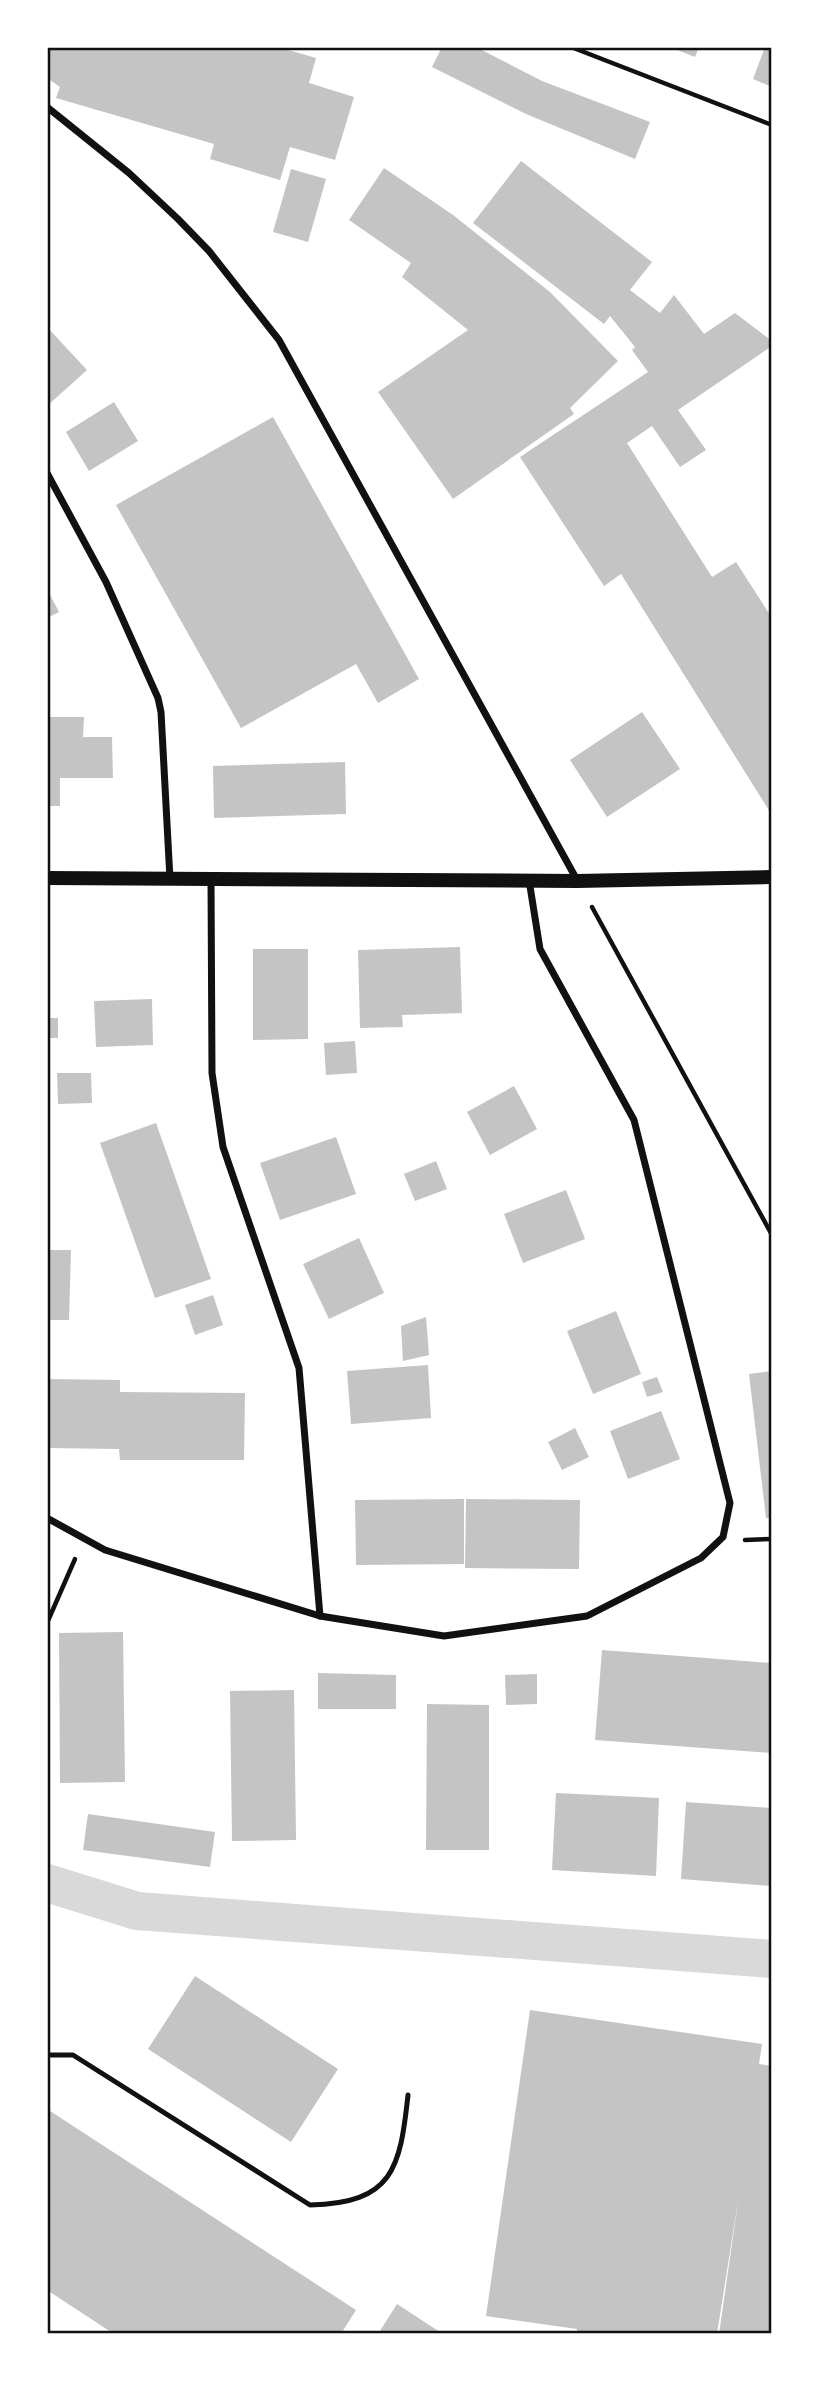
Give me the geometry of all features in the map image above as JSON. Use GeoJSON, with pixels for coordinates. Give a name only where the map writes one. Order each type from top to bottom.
{"type":"FeatureCollection","features":[{"type":"Feature","properties":{"kind":"main road"},"geometry":{"type":"LineString","coordinates":[[47,878],[577,881],[772,877]]}},
{"type":"Feature","properties":{"kind":"street"},"geometry":{"type":"LineString","coordinates":[[47,107],[129,173],[178,219],[209,251],[279,340],[577,881]]}},
{"type":"Feature","properties":{"kind":"street"},"geometry":{"type":"LineString","coordinates":[[47,473],[106,582],[158,698],[170,879]]}},
{"type":"Feature","properties":{"kind":"street"},"geometry":{"type":"LineString","coordinates":[[211,879],[212,1073],[223,1147],[299,1368],[320,1616]]}},
{"type":"Feature","properties":{"kind":"street"},"geometry":{"type":"LineString","coordinates":[[47,1518],[105,1550],[320,1616],[444,1636],[587,1616],[701,1558],[723,1537],[730,1503],[634,1120],[540,949],[528,879]]}},
{"type":"Feature","properties":{"kind":"lane"},"geometry":{"type":"LineString","coordinates":[[47,2055],[73,2055],[310,2205],[345,2204],[382,2186],[402,2146],[408,2095]]}},
{"type":"Feature","properties":{"kind":"path"},"geometry":{"type":"LineString","coordinates":[[571,47],[772,124]]}},
{"type":"Feature","properties":{"kind":"path"},"geometry":{"type":"LineString","coordinates":[[577,881],[772,1235]]}},
{"type":"Feature","properties":{"kind":"path"},"geometry":{"type":"LineString","coordinates":[[47,1623],[84,1538]]}},
{"type":"Feature","properties":{"kind":"building"},"geometry":{"type":"Polygon","coordinates":[[[47,47],[278,47],[316,58],[309,83],[354,97],[335,160],[290,147],[280,180],[210,159],[214,144],[56,98],[60,87],[47,78],[47,47]]]}},
{"type":"Feature","properties":{"kind":"building"},"geometry":{"type":"Polygon","coordinates":[[[442,47],[476,47],[542,81],[650,122],[635,159],[526,114],[432,67],[442,47]]]}},
{"type":"Feature","properties":{"kind":"building"},"geometry":{"type":"Polygon","coordinates":[[[670,47],[699,47],[695,57],[670,47]]]}},
{"type":"Feature","properties":{"kind":"building"},"geometry":{"type":"Polygon","coordinates":[[[765,47],[772,47],[772,87],[753,79],[765,47]]]}},
{"type":"Feature","properties":{"kind":"building"},"geometry":{"type":"Polygon","coordinates":[[[521,161],[652,262],[630,290],[660,313],[674,295],[704,334],[735,313],[772,341],[772,346],[678,410],[706,450],[680,467],[652,426],[627,443],[712,577],[736,562],[772,618],[770,812],[621,574],[604,586],[520,457],[648,372],[632,350],[635,347],[610,316],[604,324],[473,223],[521,161]]]}},
{"type":"Feature","properties":{"kind":"building"},"geometry":{"type":"Polygon","coordinates":[[[384,168],[453,215],[550,292],[618,361],[570,408],[574,414],[453,499],[378,392],[468,330],[402,277],[411,263],[349,220],[384,168]]]}},
{"type":"Feature","properties":{"kind":"building"},"geometry":{"type":"Polygon","coordinates":[[[291,169],[326,179],[308,242],[273,232],[291,169]]]}},
{"type":"Feature","properties":{"kind":"building"},"geometry":{"type":"Polygon","coordinates":[[[47,327],[87,370],[47,406],[47,327]]]}},
{"type":"Feature","properties":{"kind":"building"},"geometry":{"type":"Polygon","coordinates":[[[114,402],[138,441],[89,471],[66,432],[114,402]]]}},
{"type":"Feature","properties":{"kind":"building"},"geometry":{"type":"Polygon","coordinates":[[[273,417],[419,679],[378,703],[356,664],[241,728],[116,505],[273,417]]]}},
{"type":"Feature","properties":{"kind":"building"},"geometry":{"type":"Polygon","coordinates":[[[47,589],[59,612],[47,618],[47,589]]]}},
{"type":"Feature","properties":{"kind":"building"},"geometry":{"type":"Polygon","coordinates":[[[642,712],[680,769],[607,817],[570,760],[642,712]]]}},
{"type":"Feature","properties":{"kind":"building"},"geometry":{"type":"Polygon","coordinates":[[[47,717],[84,717],[83,737],[112,737],[113,778],[60,778],[60,806],[47,806],[47,717]]]}},
{"type":"Feature","properties":{"kind":"building"},"geometry":{"type":"Polygon","coordinates":[[[345,762],[346,814],[214,818],[213,766],[345,762]]]}},
{"type":"Feature","properties":{"kind":"building"},"geometry":{"type":"Polygon","coordinates":[[[460,947],[462,1013],[402,1015],[403,1027],[360,1028],[358,950],[460,947]]]}},
{"type":"Feature","properties":{"kind":"building"},"geometry":{"type":"Polygon","coordinates":[[[253,949],[308,949],[308,1039],[253,1040],[253,949]]]}},
{"type":"Feature","properties":{"kind":"building"},"geometry":{"type":"Polygon","coordinates":[[[152,999],[153,1045],[96,1047],[94,1001],[152,999]]]}},
{"type":"Feature","properties":{"kind":"building"},"geometry":{"type":"Polygon","coordinates":[[[47,1018],[58,1018],[58,1038],[47,1038],[47,1018]]]}},
{"type":"Feature","properties":{"kind":"building"},"geometry":{"type":"Polygon","coordinates":[[[355,1041],[357,1073],[326,1075],[324,1043],[355,1041]]]}},
{"type":"Feature","properties":{"kind":"building"},"geometry":{"type":"Polygon","coordinates":[[[57,1073],[91,1073],[92,1103],[58,1104],[57,1073]]]}},
{"type":"Feature","properties":{"kind":"building"},"geometry":{"type":"Polygon","coordinates":[[[514,1086],[537,1129],[490,1155],[467,1112],[514,1086]]]}},
{"type":"Feature","properties":{"kind":"building"},"geometry":{"type":"Polygon","coordinates":[[[156,1123],[211,1279],[155,1298],[100,1143],[156,1123]]]}},
{"type":"Feature","properties":{"kind":"building"},"geometry":{"type":"Polygon","coordinates":[[[336,1137],[356,1194],[280,1220],[260,1163],[336,1137]]]}},
{"type":"Feature","properties":{"kind":"building"},"geometry":{"type":"Polygon","coordinates":[[[436,1161],[447,1189],[415,1201],[404,1174],[436,1161]]]}},
{"type":"Feature","properties":{"kind":"building"},"geometry":{"type":"Polygon","coordinates":[[[566,1190],[585,1239],[523,1263],[504,1214],[566,1190]]]}},
{"type":"Feature","properties":{"kind":"building"},"geometry":{"type":"Polygon","coordinates":[[[359,1238],[384,1293],[329,1319],[303,1264],[359,1238]]]}},
{"type":"Feature","properties":{"kind":"building"},"geometry":{"type":"Polygon","coordinates":[[[47,1250],[71,1250],[69,1320],[47,1320],[47,1250]]]}},
{"type":"Feature","properties":{"kind":"building"},"geometry":{"type":"Polygon","coordinates":[[[213,1295],[223,1325],[195,1335],[185,1305],[213,1295]]]}},
{"type":"Feature","properties":{"kind":"building"},"geometry":{"type":"Polygon","coordinates":[[[616,1311],[641,1374],[593,1394],[567,1331],[616,1311]]]}},
{"type":"Feature","properties":{"kind":"building"},"geometry":{"type":"Polygon","coordinates":[[[426,1317],[429,1355],[403,1361],[401,1326],[426,1317]]]}},
{"type":"Feature","properties":{"kind":"building"},"geometry":{"type":"Polygon","coordinates":[[[428,1365],[431,1418],[351,1424],[347,1371],[428,1365]]]}},
{"type":"Feature","properties":{"kind":"building"},"geometry":{"type":"Polygon","coordinates":[[[772,1371],[772,1518],[766,1518],[749,1374],[772,1371]]]}},
{"type":"Feature","properties":{"kind":"building"},"geometry":{"type":"Polygon","coordinates":[[[657,1377],[663,1392],[647,1397],[642,1382],[657,1377]]]}},
{"type":"Feature","properties":{"kind":"building"},"geometry":{"type":"Polygon","coordinates":[[[47,1379],[120,1380],[120,1392],[245,1393],[244,1460],[120,1460],[119,1449],[47,1448],[47,1379]]]}},
{"type":"Feature","properties":{"kind":"building"},"geometry":{"type":"Polygon","coordinates":[[[661,1411],[680,1459],[628,1479],[610,1431],[661,1411]]]}},
{"type":"Feature","properties":{"kind":"building"},"geometry":{"type":"Polygon","coordinates":[[[575,1428],[589,1457],[562,1470],[548,1442],[575,1428]]]}},
{"type":"Feature","properties":{"kind":"building"},"geometry":{"type":"Polygon","coordinates":[[[464,1499],[464,1564],[356,1565],[355,1500],[464,1499]]]}},
{"type":"Feature","properties":{"kind":"building"},"geometry":{"type":"Polygon","coordinates":[[[466,1499],[580,1500],[579,1569],[465,1568],[466,1499]]]}},
{"type":"Feature","properties":{"kind":"building"},"geometry":{"type":"Polygon","coordinates":[[[123,1632],[125,1782],[60,1783],[59,1633],[123,1632]]]}},
{"type":"Feature","properties":{"kind":"building"},"geometry":{"type":"Polygon","coordinates":[[[602,1650],[772,1663],[772,1753],[595,1740],[602,1650]]]}},
{"type":"Feature","properties":{"kind":"building"},"geometry":{"type":"Polygon","coordinates":[[[318,1673],[396,1675],[396,1709],[318,1709],[318,1673]]]}},
{"type":"Feature","properties":{"kind":"building"},"geometry":{"type":"Polygon","coordinates":[[[537,1674],[537,1704],[506,1705],[505,1675],[537,1674]]]}},
{"type":"Feature","properties":{"kind":"building"},"geometry":{"type":"Polygon","coordinates":[[[294,1690],[296,1840],[232,1841],[230,1691],[294,1690]]]}},
{"type":"Feature","properties":{"kind":"building"},"geometry":{"type":"Polygon","coordinates":[[[427,1704],[489,1705],[489,1850],[426,1850],[427,1704]]]}},
{"type":"Feature","properties":{"kind":"building"},"geometry":{"type":"Polygon","coordinates":[[[556,1793],[659,1798],[656,1876],[552,1870],[556,1793]]]}},
{"type":"Feature","properties":{"kind":"building"},"geometry":{"type":"Polygon","coordinates":[[[686,1802],[772,1808],[772,1886],[681,1879],[686,1802]]]}},
{"type":"Feature","properties":{"kind":"building"},"geometry":{"type":"Polygon","coordinates":[[[88,1814],[215,1832],[210,1867],[83,1850],[88,1814]]]}},
{"type":"Feature","properties":{"kind":"building"},"geometry":{"type":"Polygon","coordinates":[[[195,1976],[338,2069],[291,2142],[148,2049],[195,1976]]]}},
{"type":"Feature","properties":{"kind":"building"},"geometry":{"type":"Polygon","coordinates":[[[530,2010],[762,2044],[759,2064],[772,2066],[772,2334],[719,2334],[739,2195],[717,2334],[577,2334],[577,2329],[486,2316],[530,2010]]]}},
{"type":"Feature","properties":{"kind":"building"},"geometry":{"type":"Polygon","coordinates":[[[47,2109],[356,2310],[341,2334],[114,2334],[47,2290],[47,2109]]]}},
{"type":"Feature","properties":{"kind":"building"},"geometry":{"type":"Polygon","coordinates":[[[397,2304],[443,2334],[378,2334],[397,2304]]]}},
{"type":"Feature","properties":{"kind":"waterway"},"geometry":{"type":"LineString","coordinates":[[47,1883],[137,1911],[772,1959]]}}]}
